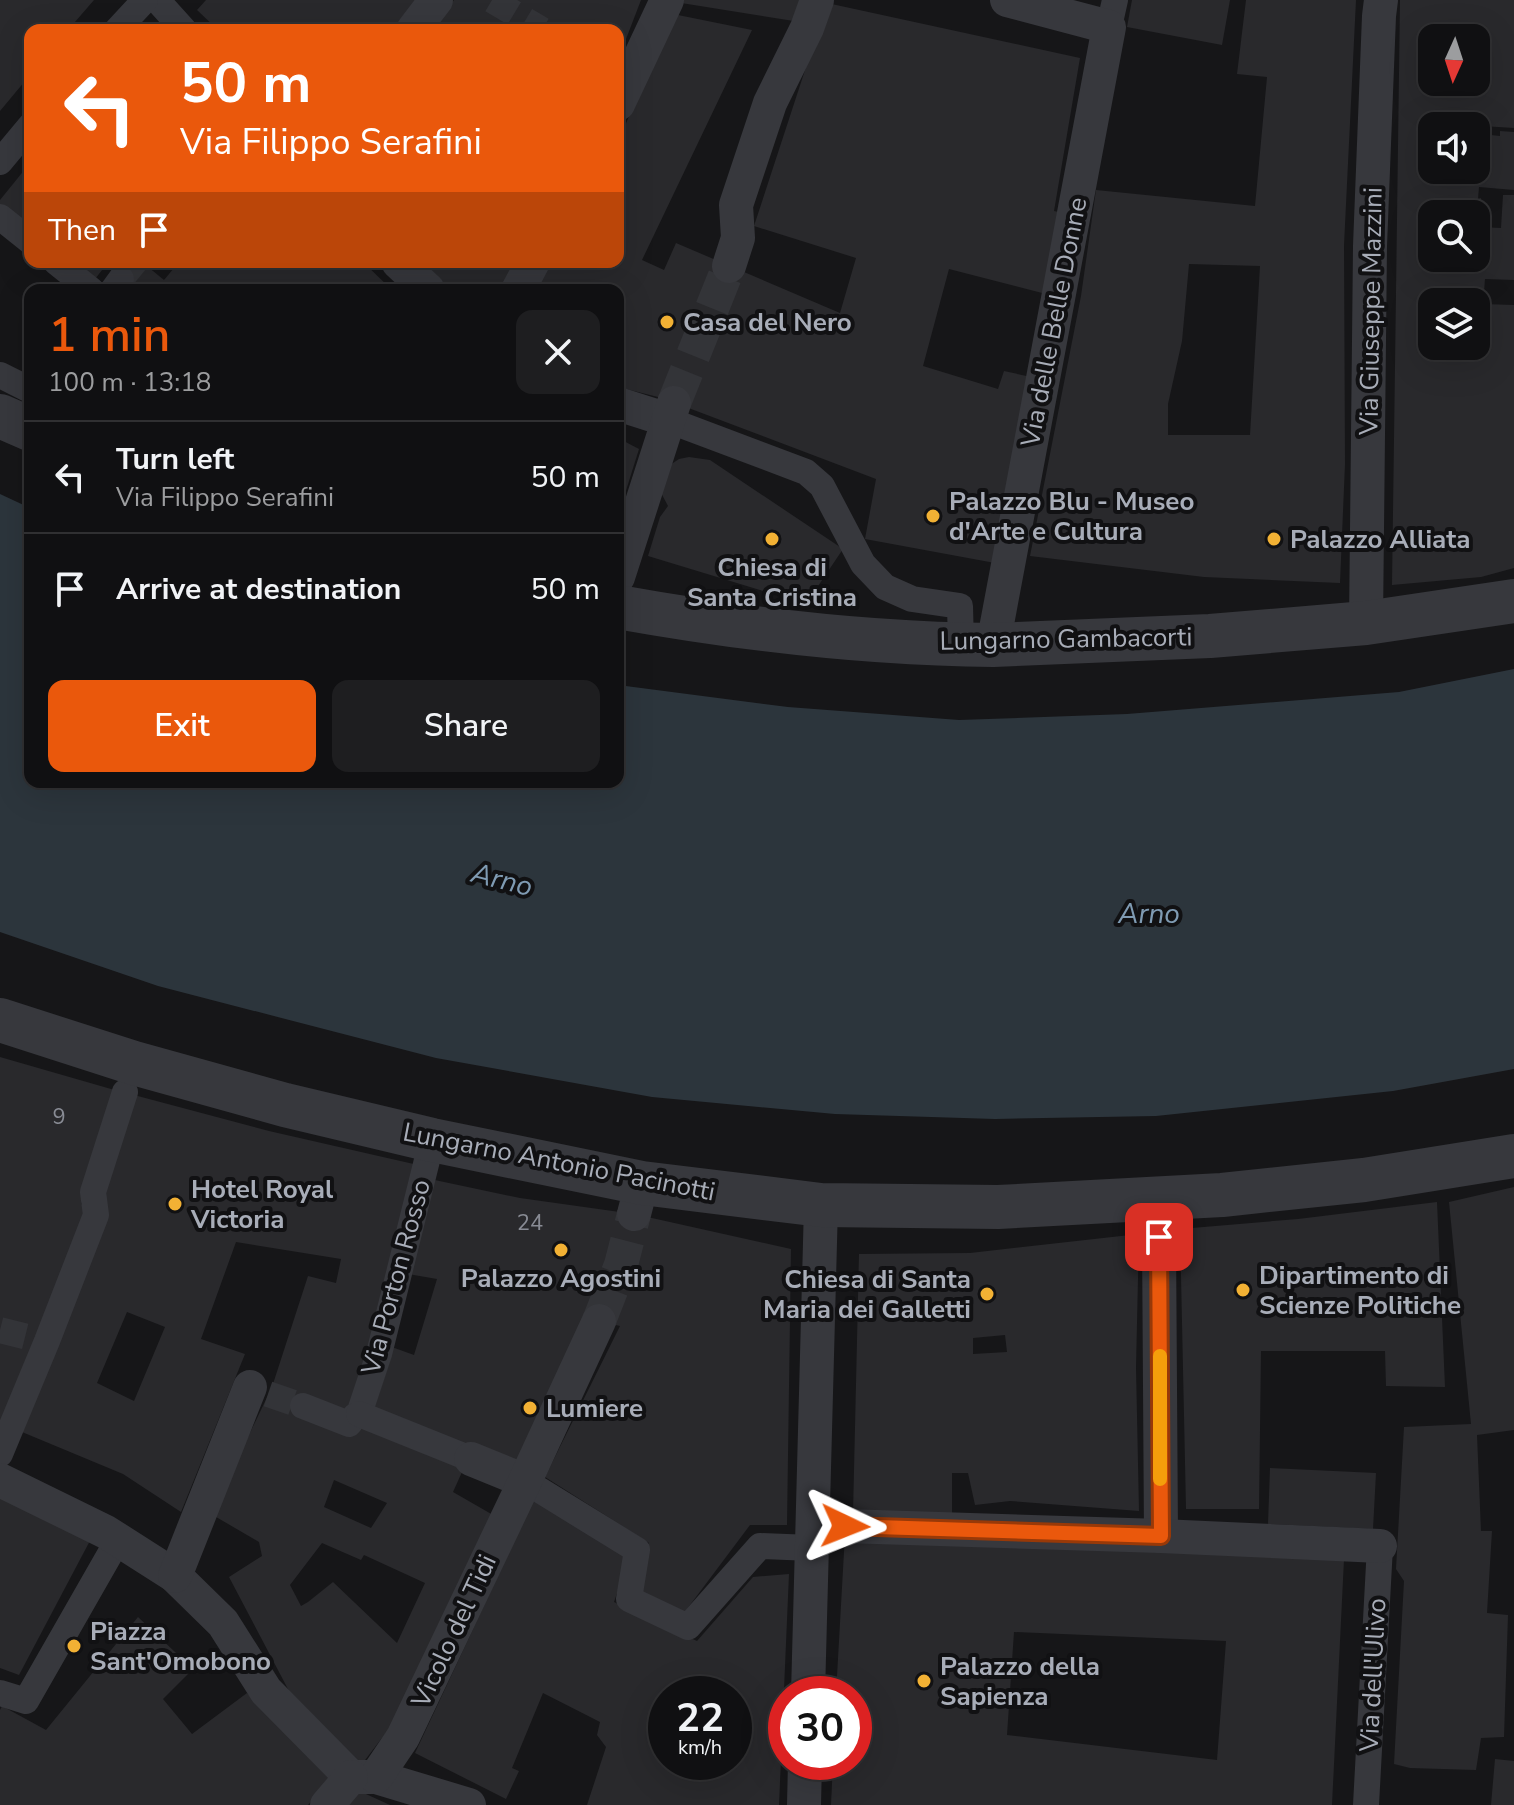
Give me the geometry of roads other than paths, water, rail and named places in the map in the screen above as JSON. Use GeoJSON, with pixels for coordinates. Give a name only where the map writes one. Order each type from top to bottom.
{"type":"FeatureCollection","features":[{"type":"Feature","properties":{"kind":"street"},"geometry":{"type":"LineString","coordinates":[[123,24],[145,0]]}},
{"type":"Feature","properties":{"kind":"street"},"geometry":{"type":"LineString","coordinates":[[157,0],[179,24]]}},
{"type":"Feature","properties":{"kind":"street"},"geometry":{"type":"LineString","coordinates":[[418,24],[436,0]]}},
{"type":"Feature","properties":{"kind":"street"},"geometry":{"type":"LineString","coordinates":[[624,82],[667,0]]}},
{"type":"Feature","properties":{"kind":"street"},"geometry":{"type":"LineString","coordinates":[[729,266],[738,238],[736,205],[770,103],[807,28],[817,0]]}},
{"type":"Feature","properties":{"kind":"street","name":"Via Giuseppe Mazzini"},"geometry":{"type":"LineString","coordinates":[[1366,623],[1370,246],[1381,0]]}},
{"type":"Feature","properties":{"kind":"street"},"geometry":{"type":"LineString","coordinates":[[1019,1],[1112,14]]}},
{"type":"Feature","properties":{"kind":"street","name":"Via delle Belle Donne"},"geometry":{"type":"LineString","coordinates":[[977,645],[1112,14]]}},
{"type":"Feature","properties":{"kind":"street"},"geometry":{"type":"LineString","coordinates":[[0,162],[24,133]]}},
{"type":"Feature","properties":{"kind":"street"},"geometry":{"type":"LineString","coordinates":[[0,217],[24,236]]}},
{"type":"Feature","properties":{"kind":"street"},"geometry":{"type":"LineString","coordinates":[[64,268],[84,284]]}},
{"type":"Feature","properties":{"kind":"street"},"geometry":{"type":"LineString","coordinates":[[404,268],[422,284]]}},
{"type":"Feature","properties":{"kind":"street"},"geometry":{"type":"LineString","coordinates":[[0,375],[24,387]]}},
{"type":"Feature","properties":{"kind":"street"},"geometry":{"type":"LineString","coordinates":[[624,405],[671,411],[806,472],[822,486],[863,564],[885,587],[912,599],[960,606],[977,645]]}},
{"type":"Feature","properties":{"kind":"street"},"geometry":{"type":"LineString","coordinates":[[624,558],[671,411]]}},
{"type":"Feature","properties":{"kind":"street"},"geometry":{"type":"LineString","coordinates":[[0,416],[24,426]]}},
{"type":"Feature","properties":{"kind":"street","name":"Lungarno Gambacorti"},"geometry":{"type":"LineString","coordinates":[[624,608],[808,635],[977,645],[1210,636],[1366,623],[1514,601]]}},
{"type":"Feature","properties":{"kind":"street","name":"Lungarno Antonio Pacinotti"},"geometry":{"type":"LineString","coordinates":[[0,1020],[134,1063],[285,1105],[432,1140],[638,1198],[821,1205],[998,1207],[1159,1218],[1222,1195],[1364,1180],[1514,1156]]}},
{"type":"Feature","properties":{"kind":"street"},"geometry":{"type":"LineString","coordinates":[[0,1454],[42,1340],[96,1215],[93,1192],[125,1092]]}},
{"type":"Feature","properties":{"kind":"street","name":"Via Porton Rosso"},"geometry":{"type":"LineString","coordinates":[[359,1414],[379,1354],[432,1140]]}},
{"type":"Feature","properties":{"kind":"street"},"geometry":{"type":"LineString","coordinates":[[809,1676],[821,1205]]}},
{"type":"Feature","properties":{"kind":"street"},"geometry":{"type":"LineString","coordinates":[[1159,1218],[1161,1536]]}},
{"type":"Feature","properties":{"kind":"street","name":"Vicolo del Tidi"},"geometry":{"type":"LineString","coordinates":[[327,1805],[364,1777],[403,1737],[599,1321]]}},
{"type":"Feature","properties":{"kind":"street"},"geometry":{"type":"LineString","coordinates":[[175,1576],[259,1390]]}},
{"type":"Feature","properties":{"kind":"street"},"geometry":{"type":"LineString","coordinates":[[303,1406],[349,1424],[359,1414],[525,1481],[637,1550],[629,1599],[688,1627],[760,1546],[813,1537],[1161,1536],[1380,1546]]}},
{"type":"Feature","properties":{"kind":"street"},"geometry":{"type":"LineString","coordinates":[[0,1480],[106,1532],[175,1576],[223,1623],[266,1691],[364,1777],[464,1804]]}},
{"type":"Feature","properties":{"kind":"street"},"geometry":{"type":"LineString","coordinates":[[0,1693],[26,1701],[118,1540]]}},
{"type":"Feature","properties":{"kind":"street","name":"Via dell'Ulivo"},"geometry":{"type":"LineString","coordinates":[[1366,1805],[1380,1546]]}},
{"type":"Feature","properties":{"kind":"street"},"geometry":{"type":"LineString","coordinates":[[804,1805],[805,1780]]}},
{"type":"Feature","properties":{"kind":"water","name":"Arno"},"geometry":{"type":"Polygon","coordinates":[[[0,494],[24,505],[24,788],[624,788],[624,686],[788,707],[959,720],[1127,714],[1399,692],[1514,669],[1514,1069],[1393,1091],[1156,1116],[995,1119],[835,1114],[652,1097],[436,1058],[158,986],[0,932],[0,494]]]}},
{"type":"Feature","properties":{"kind":"tunnel"},"geometry":{"type":"LineString","coordinates":[[492,0],[532,24]]}},
{"type":"Feature","properties":{"kind":"tunnel"},"geometry":{"type":"LineString","coordinates":[[674,403],[729,266]]}},
{"type":"Feature","properties":{"kind":"tunnel"},"geometry":{"type":"LineString","coordinates":[[121,279],[130,268]]}},
{"type":"Feature","properties":{"kind":"tunnel"},"geometry":{"type":"LineString","coordinates":[[599,1321],[621,1265],[634,1214]]}},
{"type":"Feature","properties":{"kind":"tunnel"},"geometry":{"type":"LineString","coordinates":[[0,1330],[36,1339]]}},
{"type":"Feature","properties":{"kind":"tunnel"},"geometry":{"type":"LineString","coordinates":[[268,1394],[303,1406]]}},
{"type":"Feature","properties":{"kind":"place","name":"Casa del Nero"},"geometry":{"type":"Point","coordinates":[667,322]}},
{"type":"Feature","properties":{"kind":"place","name":"Palazzo Blu - Museo d'Arte e Cultura"},"geometry":{"type":"Point","coordinates":[933,516]}},
{"type":"Feature","properties":{"kind":"place","name":"Chiesa di Santa Cristina"},"geometry":{"type":"Point","coordinates":[772,539]}},
{"type":"Feature","properties":{"kind":"place","name":"Palazzo Alliata"},"geometry":{"type":"Point","coordinates":[1274,539]}},
{"type":"Feature","properties":{"kind":"place","name":"Hotel Royal Victoria"},"geometry":{"type":"Point","coordinates":[175,1204]}},
{"type":"Feature","properties":{"kind":"place","name":"Palazzo Agostini"},"geometry":{"type":"Point","coordinates":[561,1250]}},
{"type":"Feature","properties":{"kind":"place","name":"Dipartimento di Scienze Politiche"},"geometry":{"type":"Point","coordinates":[1243,1290]}},
{"type":"Feature","properties":{"kind":"place","name":"Chiesa di Santa Maria dei Galletti"},"geometry":{"type":"Point","coordinates":[987,1294]}},
{"type":"Feature","properties":{"kind":"place","name":"Lumiere"},"geometry":{"type":"Point","coordinates":[530,1408]}},
{"type":"Feature","properties":{"kind":"place","name":"Piazza Sant'Omobono"},"geometry":{"type":"Point","coordinates":[74,1646]}},
{"type":"Feature","properties":{"kind":"place","name":"Palazzo della Sapienza"},"geometry":{"type":"Point","coordinates":[924,1681]}}]}
